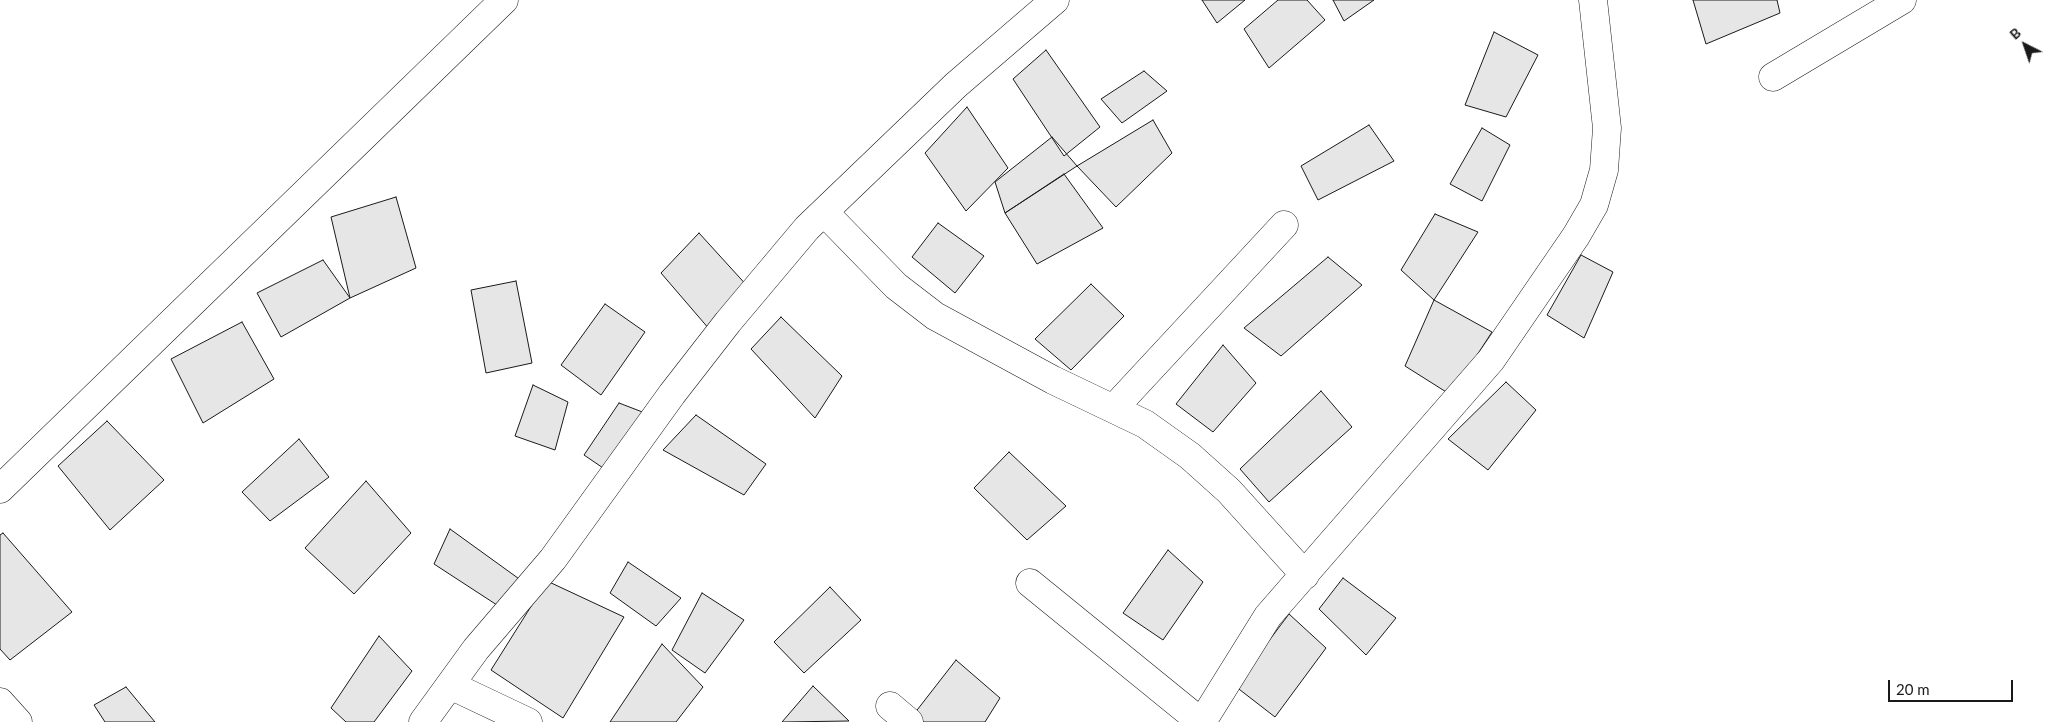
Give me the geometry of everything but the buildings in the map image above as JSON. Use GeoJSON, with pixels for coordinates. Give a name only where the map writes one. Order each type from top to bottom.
{"type":"FeatureCollection","features":[{"type":"Feature","properties":{"kind":"street"},"geometry":{"type":"LineString","coordinates":[[0,488],[504,0]]}},
{"type":"Feature","properties":{"kind":"street"},"geometry":{"type":"LineString","coordinates":[[423,722],[476,649],[553,560],[672,394],[728,322],[807,228],[956,85],[1056,0]]}},
{"type":"Feature","properties":{"kind":"street"},"geometry":{"type":"LineString","coordinates":[[1030,583],[1202,722],[1268,616],[1491,360],[1576,236],[1594,204],[1604,170],[1607,128],[1594,0]]}},
{"type":"Feature","properties":{"kind":"street"},"geometry":{"type":"LineString","coordinates":[[1773,77],[1902,0]]}},
{"type":"Feature","properties":{"kind":"street"},"geometry":{"type":"LineString","coordinates":[[824,212],[896,286],[935,316],[1053,380],[1145,424],[1190,456],[1229,491],[1305,574]]}},
{"type":"Feature","properties":{"kind":"street"},"geometry":{"type":"LineString","coordinates":[[1114,408],[1284,225]]}},
{"type":"Feature","properties":{"kind":"street"},"geometry":{"type":"LineString","coordinates":[[450,685],[528,722]]}},
{"type":"Feature","properties":{"kind":"street"},"geometry":{"type":"LineString","coordinates":[[0,702],[18,722]]}}]}
